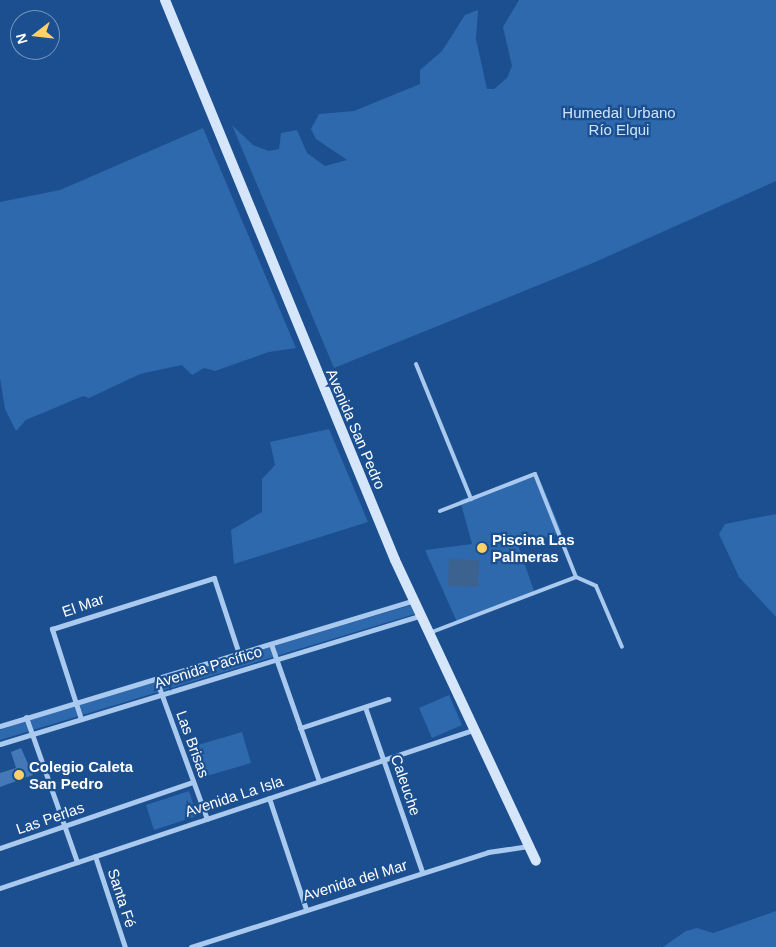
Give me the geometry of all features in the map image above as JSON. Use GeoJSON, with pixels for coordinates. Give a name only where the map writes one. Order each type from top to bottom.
{"type":"FeatureCollection","features":[{"type":"Feature","properties":{"kind":"street","name":"Avenida San Pedro"},"geometry":{"type":"LineString","coordinates":[[165,0],[376,516],[432,632],[536,862]]}},
{"type":"Feature","properties":{"kind":"street","name":"El Mar"},"geometry":{"type":"LineString","coordinates":[[81,719],[52,629],[214,578],[239,654]]}},
{"type":"Feature","properties":{"kind":"street","name":"Avenida Pacífico"},"geometry":{"type":"LineString","coordinates":[[0,726],[415,600]]}},
{"type":"Feature","properties":{"kind":"street","name":"Avenida Pacífico"},"geometry":{"type":"LineString","coordinates":[[0,744],[423,615]]}},
{"type":"Feature","properties":{"kind":"street"},"geometry":{"type":"LineString","coordinates":[[271,644],[319,781]]}},
{"type":"Feature","properties":{"kind":"street","name":"Las Brisas"},"geometry":{"type":"LineString","coordinates":[[156,679],[207,819]]}},
{"type":"Feature","properties":{"kind":"street"},"geometry":{"type":"LineString","coordinates":[[300,728],[388,699]]}},
{"type":"Feature","properties":{"kind":"street","name":"Caleuche"},"geometry":{"type":"LineString","coordinates":[[365,707],[422,872]]}},
{"type":"Feature","properties":{"kind":"street"},"geometry":{"type":"LineString","coordinates":[[26,717],[77,862]]}},
{"type":"Feature","properties":{"kind":"street","name":"Avenida La Isla"},"geometry":{"type":"LineString","coordinates":[[0,888],[476,729]]}},
{"type":"Feature","properties":{"kind":"street","name":"Las Perlas"},"geometry":{"type":"LineString","coordinates":[[0,848],[194,782]]}},
{"type":"Feature","properties":{"kind":"street"},"geometry":{"type":"LineString","coordinates":[[269,798],[306,909]]}},
{"type":"Feature","properties":{"kind":"street","name":"Avenida del Mar"},"geometry":{"type":"LineString","coordinates":[[191,947],[488,852],[529,846]]}},
{"type":"Feature","properties":{"kind":"street","name":"Santa Fé"},"geometry":{"type":"LineString","coordinates":[[95,856],[125,947]]}},
{"type":"Feature","properties":{"kind":"lane"},"geometry":{"type":"LineString","coordinates":[[416,364],[471,499]]}},
{"type":"Feature","properties":{"kind":"lane"},"geometry":{"type":"LineString","coordinates":[[440,511],[535,474],[576,577],[596,586],[622,647]]}},
{"type":"Feature","properties":{"kind":"lane"},"geometry":{"type":"LineString","coordinates":[[432,632],[576,577]]}},
{"type":"Feature","properties":{"kind":"green space","name":"Humedal Urbano Río Elqui"},"geometry":{"type":"Polygon","coordinates":[[[519,0],[776,0],[776,181],[593,263],[334,368],[232,125],[253,145],[269,151],[279,149],[281,133],[297,130],[307,153],[325,166],[347,160],[316,139],[311,129],[319,114],[354,111],[420,84],[420,70],[442,51],[465,15],[478,10],[476,39],[487,89],[494,89],[507,78],[512,66],[503,27],[519,0]]]}},
{"type":"Feature","properties":{"kind":"green space"},"geometry":{"type":"Polygon","coordinates":[[[203,128],[296,348],[269,352],[215,371],[204,368],[192,375],[182,365],[140,374],[89,398],[83,396],[26,420],[16,431],[5,409],[0,378],[0,202],[60,190],[203,128]]]}},
{"type":"Feature","properties":{"kind":"green space"},"geometry":{"type":"Polygon","coordinates":[[[329,429],[368,522],[234,564],[231,530],[262,512],[262,479],[275,465],[270,442],[329,429]]]}},
{"type":"Feature","properties":{"kind":"green space","name":"Piscina Las Palmeras"},"geometry":{"type":"Polygon","coordinates":[[[538,475],[562,533],[518,545],[534,591],[457,622],[425,550],[472,544],[460,500],[538,475]]]}},
{"type":"Feature","properties":{"kind":"green space"},"geometry":{"type":"Polygon","coordinates":[[[776,514],[776,617],[739,577],[719,534],[725,524],[776,514]]]}},
{"type":"Feature","properties":{"kind":"green space"},"geometry":{"type":"Polygon","coordinates":[[[414,604],[418,613],[0,740],[0,730],[28,720],[414,604]]]}},
{"type":"Feature","properties":{"kind":"green space"},"geometry":{"type":"Polygon","coordinates":[[[449,695],[462,725],[432,738],[419,708],[449,695]]]}},
{"type":"Feature","properties":{"kind":"green space"},"geometry":{"type":"Polygon","coordinates":[[[242,732],[251,763],[200,778],[191,747],[242,732]]]}},
{"type":"Feature","properties":{"kind":"green space"},"geometry":{"type":"Polygon","coordinates":[[[189,791],[197,816],[154,830],[146,805],[189,791]]]}},
{"type":"Feature","properties":{"kind":"green space"},"geometry":{"type":"Polygon","coordinates":[[[776,911],[776,947],[663,947],[686,931],[697,928],[713,933],[776,911]]]}},
{"type":"Feature","properties":{"kind":"shaded area"},"geometry":{"type":"Polygon","coordinates":[[[449,559],[479,560],[478,587],[448,586],[449,559]]]}},
{"type":"Feature","properties":{"kind":"building"},"geometry":{"type":"Polygon","coordinates":[[[21,748],[33,775],[0,787],[0,773],[16,768],[11,752],[21,748]]]}},
{"type":"Feature","properties":{"kind":"place","name":"Piscina Las Palmeras"},"geometry":{"type":"Point","coordinates":[482,548]}},
{"type":"Feature","properties":{"kind":"place","name":"Colegio Caleta San Pedro"},"geometry":{"type":"Point","coordinates":[19,775]}}]}
